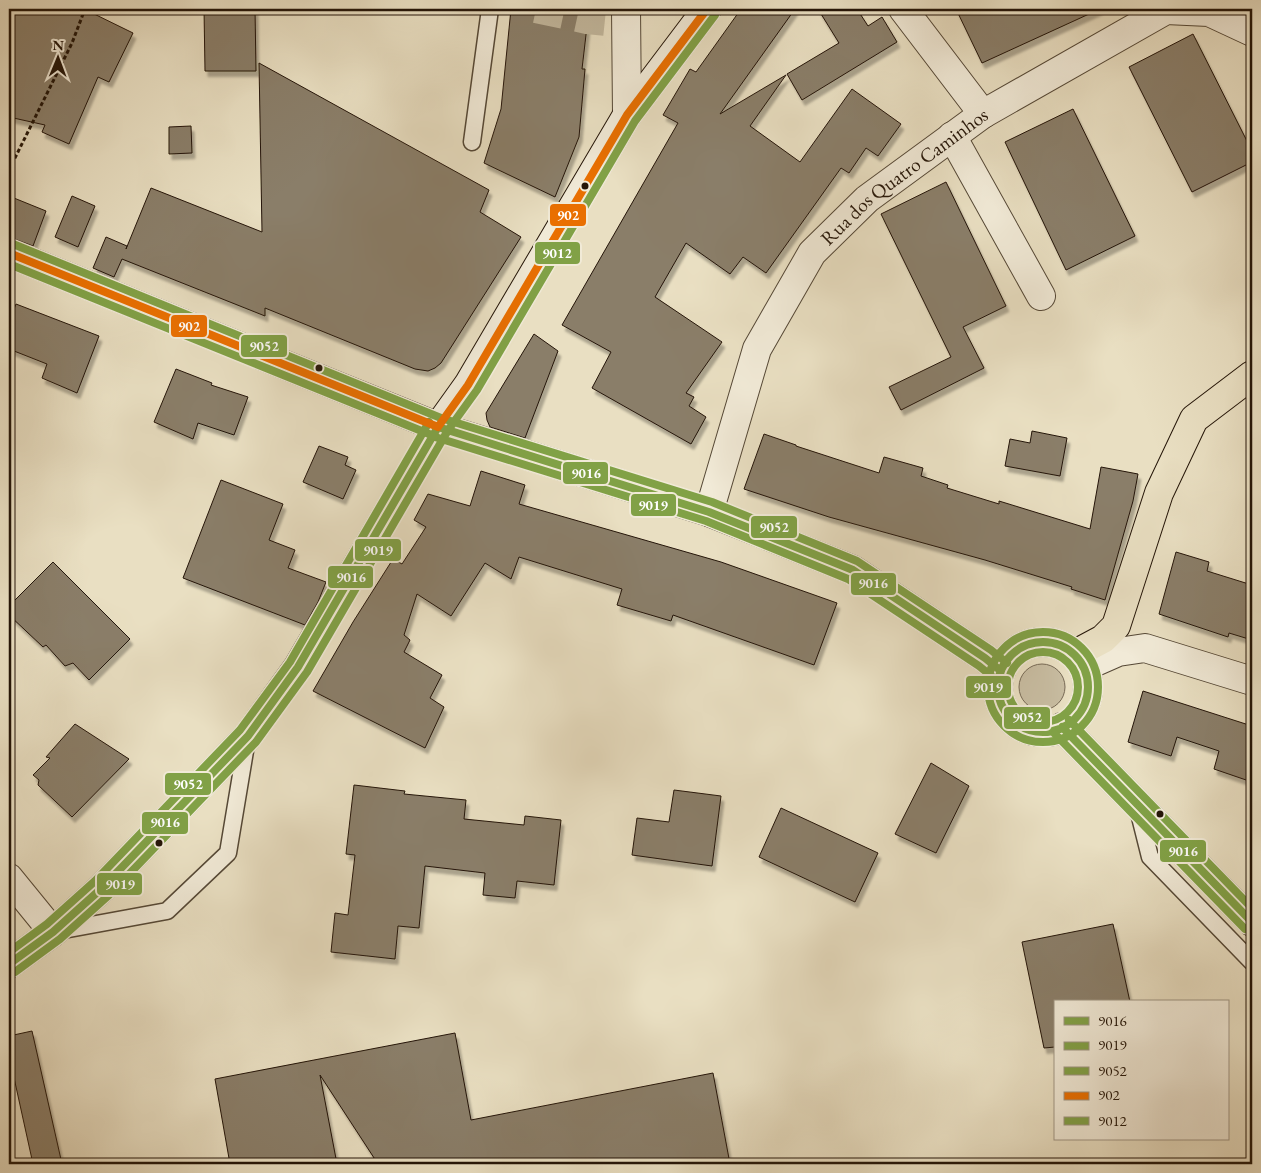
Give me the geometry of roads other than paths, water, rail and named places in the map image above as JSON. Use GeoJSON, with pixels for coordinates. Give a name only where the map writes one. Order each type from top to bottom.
{"type":"FeatureCollection","features":[{"type":"Feature","properties":{"kind":"highway"},"geometry":{"type":"LineString","coordinates":[[1079,661],[1116,626],[1159,492],[1194,419],[1252,374]]}},
{"type":"Feature","properties":{"kind":"street"},"geometry":{"type":"LineString","coordinates":[[626,9],[627,114]]}},
{"type":"Feature","properties":{"kind":"street"},"geometry":{"type":"LineString","coordinates":[[9,964],[53,932],[102,888],[248,736],[298,667],[438,427],[468,385],[627,114],[706,9]]}},
{"type":"Feature","properties":{"kind":"street"},"geometry":{"type":"LineString","coordinates":[[904,9],[983,114]]}},
{"type":"Feature","properties":{"kind":"street","name":"Rua dos Quatro Caminhos"},"geometry":{"type":"LineString","coordinates":[[709,512],[757,349],[812,253],[867,199],[983,114],[1167,9],[1208,12],[1252,32]]}},
{"type":"Feature","properties":{"kind":"street"},"geometry":{"type":"LineString","coordinates":[[952,136],[1041,296]]}},
{"type":"Feature","properties":{"kind":"street"},"geometry":{"type":"LineString","coordinates":[[9,253],[438,427],[709,512],[853,570],[985,658],[1001,671]]}},
{"type":"Feature","properties":{"kind":"street"},"geometry":{"type":"LineString","coordinates":[[1048,642],[1062,646],[1079,661],[1088,680],[1088,695],[1083,708],[1074,720],[1048,732],[1033,731],[1019,725],[1008,714],[1001,701],[998,686],[1001,671],[1008,658],[1020,649],[1033,643],[1048,642]]}},
{"type":"Feature","properties":{"kind":"street"},"geometry":{"type":"LineString","coordinates":[[1079,661],[1145,648],[1252,681]]}},
{"type":"Feature","properties":{"kind":"street"},"geometry":{"type":"LineString","coordinates":[[1062,727],[1252,922]]}},
{"type":"Feature","properties":{"kind":"street"},"geometry":{"type":"LineString","coordinates":[[9,878],[53,932]]}},
{"type":"Feature","properties":{"kind":"lane"},"geometry":{"type":"LineString","coordinates":[[472,142],[490,9]]}},
{"type":"Feature","properties":{"kind":"lane"},"geometry":{"type":"LineString","coordinates":[[53,932],[167,911],[228,853],[248,736]]}},
{"type":"Feature","properties":{"kind":"lane"},"geometry":{"type":"LineString","coordinates":[[1136,804],[1150,857],[1252,962]]}},
{"type":"Feature","properties":{"kind":"tunnel"},"geometry":{"type":"LineString","coordinates":[[536,9],[587,20],[626,24]]}}]}
